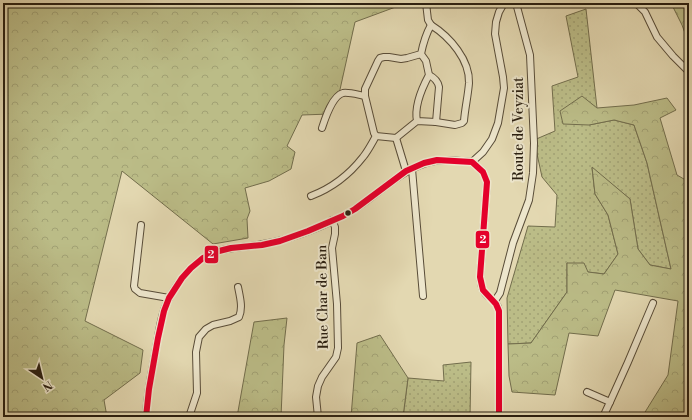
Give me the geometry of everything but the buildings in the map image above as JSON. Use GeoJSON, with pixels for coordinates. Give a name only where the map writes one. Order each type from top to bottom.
{"type":"FeatureCollection","features":[{"type":"Feature","properties":{"kind":"street"},"geometry":{"type":"LineString","coordinates":[[376,136],[396,138],[417,121],[455,125],[464,121],[469,83],[468,74],[457,48],[441,31],[431,25],[428,20],[426,3]]}},
{"type":"Feature","properties":{"kind":"street"},"geometry":{"type":"LineString","coordinates":[[472,162],[483,152],[492,139],[498,123],[504,88],[496,34],[496,22],[504,3]]}},
{"type":"Feature","properties":{"kind":"street","name":"Route de Veyziat"},"geometry":{"type":"LineString","coordinates":[[494,301],[500,293],[513,243],[529,200],[533,173],[534,143],[530,55],[516,3]]}},
{"type":"Feature","properties":{"kind":"street"},"geometry":{"type":"LineString","coordinates":[[636,3],[645,12],[657,37],[689,72]]}},
{"type":"Feature","properties":{"kind":"street"},"geometry":{"type":"LineString","coordinates":[[421,54],[431,25]]}},
{"type":"Feature","properties":{"kind":"street"},"geometry":{"type":"LineString","coordinates":[[417,121],[416,117],[420,95],[429,75],[426,61],[421,54]]}},
{"type":"Feature","properties":{"kind":"street"},"geometry":{"type":"LineString","coordinates":[[376,136],[365,96],[366,86],[375,66],[380,58],[389,57],[400,59],[421,54]]}},
{"type":"Feature","properties":{"kind":"street"},"geometry":{"type":"LineString","coordinates":[[429,75],[438,82],[439,87],[436,122]]}},
{"type":"Feature","properties":{"kind":"street"},"geometry":{"type":"LineString","coordinates":[[322,128],[327,114],[340,94],[345,92],[365,96]]}},
{"type":"Feature","properties":{"kind":"street"},"geometry":{"type":"LineString","coordinates":[[311,196],[336,183],[355,167],[364,156],[376,136]]}},
{"type":"Feature","properties":{"kind":"street"},"geometry":{"type":"LineString","coordinates":[[396,138],[409,170],[423,296]]}},
{"type":"Feature","properties":{"kind":"street"},"geometry":{"type":"LineString","coordinates":[[146,417],[149,389],[164,311],[169,298],[182,278],[191,268],[203,258],[211,254],[231,248],[280,241],[343,216],[409,170],[424,163],[437,160],[472,162],[483,172],[487,182],[480,277],[482,289],[498,306],[499,311],[499,417]]}},
{"type":"Feature","properties":{"kind":"street","name":"Rue Char de Ban"},"geometry":{"type":"LineString","coordinates":[[318,417],[316,397],[318,386],[322,377],[336,357],[338,348],[337,304],[332,248],[335,227],[332,220]]}},
{"type":"Feature","properties":{"kind":"street"},"geometry":{"type":"LineString","coordinates":[[141,225],[134,286],[135,289],[140,293],[169,298]]}},
{"type":"Feature","properties":{"kind":"street"},"geometry":{"type":"LineString","coordinates":[[189,417],[197,393],[196,352],[199,337],[206,329],[213,325],[239,317],[241,313],[238,287]]}},
{"type":"Feature","properties":{"kind":"street"},"geometry":{"type":"LineString","coordinates":[[602,417],[628,362],[653,303]]}},
{"type":"Feature","properties":{"kind":"street"},"geometry":{"type":"LineString","coordinates":[[587,392],[610,402]]}},
{"type":"Feature","properties":{"kind":"green space"},"geometry":{"type":"Polygon","coordinates":[[[3,3],[402,3],[401,5],[355,22],[339,94],[330,114],[302,115],[287,146],[295,152],[291,169],[269,181],[245,188],[250,211],[247,219],[248,238],[213,244],[122,171],[85,321],[143,350],[140,373],[104,400],[107,417],[3,417],[3,3]]]}},
{"type":"Feature","properties":{"kind":"green space"},"geometry":{"type":"Polygon","coordinates":[[[671,3],[689,3],[689,44],[682,25],[671,3]]]}},
{"type":"Feature","properties":{"kind":"green space"},"geometry":{"type":"Polygon","coordinates":[[[586,9],[597,108],[589,125],[614,120],[634,125],[647,163],[671,269],[650,265],[638,249],[630,199],[592,168],[595,194],[608,215],[618,254],[604,274],[588,272],[567,263],[567,292],[531,343],[508,344],[507,298],[528,226],[555,227],[557,195],[542,177],[534,140],[555,131],[552,86],[578,77],[566,16],[586,9]]]}},
{"type":"Feature","properties":{"kind":"green space"},"geometry":{"type":"Polygon","coordinates":[[[582,96],[597,108],[634,105],[667,98],[676,110],[660,118],[677,175],[689,182],[689,417],[642,417],[668,375],[678,301],[615,290],[598,336],[569,333],[555,395],[512,392],[509,376],[508,344],[531,343],[567,292],[567,263],[584,263],[588,272],[604,274],[618,254],[608,215],[595,194],[592,167],[630,199],[638,249],[650,265],[671,269],[647,163],[634,125],[614,120],[589,125],[563,124],[560,111],[582,96]]]}},
{"type":"Feature","properties":{"kind":"green space"},"geometry":{"type":"Polygon","coordinates":[[[287,318],[284,345],[281,417],[237,417],[254,322],[287,318]]]}},
{"type":"Feature","properties":{"kind":"green space"},"geometry":{"type":"Polygon","coordinates":[[[380,335],[408,378],[403,417],[351,417],[357,343],[380,335]]]}},
{"type":"Feature","properties":{"kind":"green space"},"geometry":{"type":"Polygon","coordinates":[[[471,362],[470,417],[403,417],[408,378],[444,381],[443,365],[471,362]]]}},
{"type":"Feature","properties":{"kind":"transit line","name":"2"},"geometry":{"type":"LineString","coordinates":[[146,417],[149,389],[164,311],[169,298],[182,278],[191,268],[203,258],[219,251],[280,241],[343,216],[355,209],[406,171],[424,163],[437,160],[472,162],[483,172],[487,182],[480,277],[483,290],[496,304],[499,311],[499,417]]}}]}
